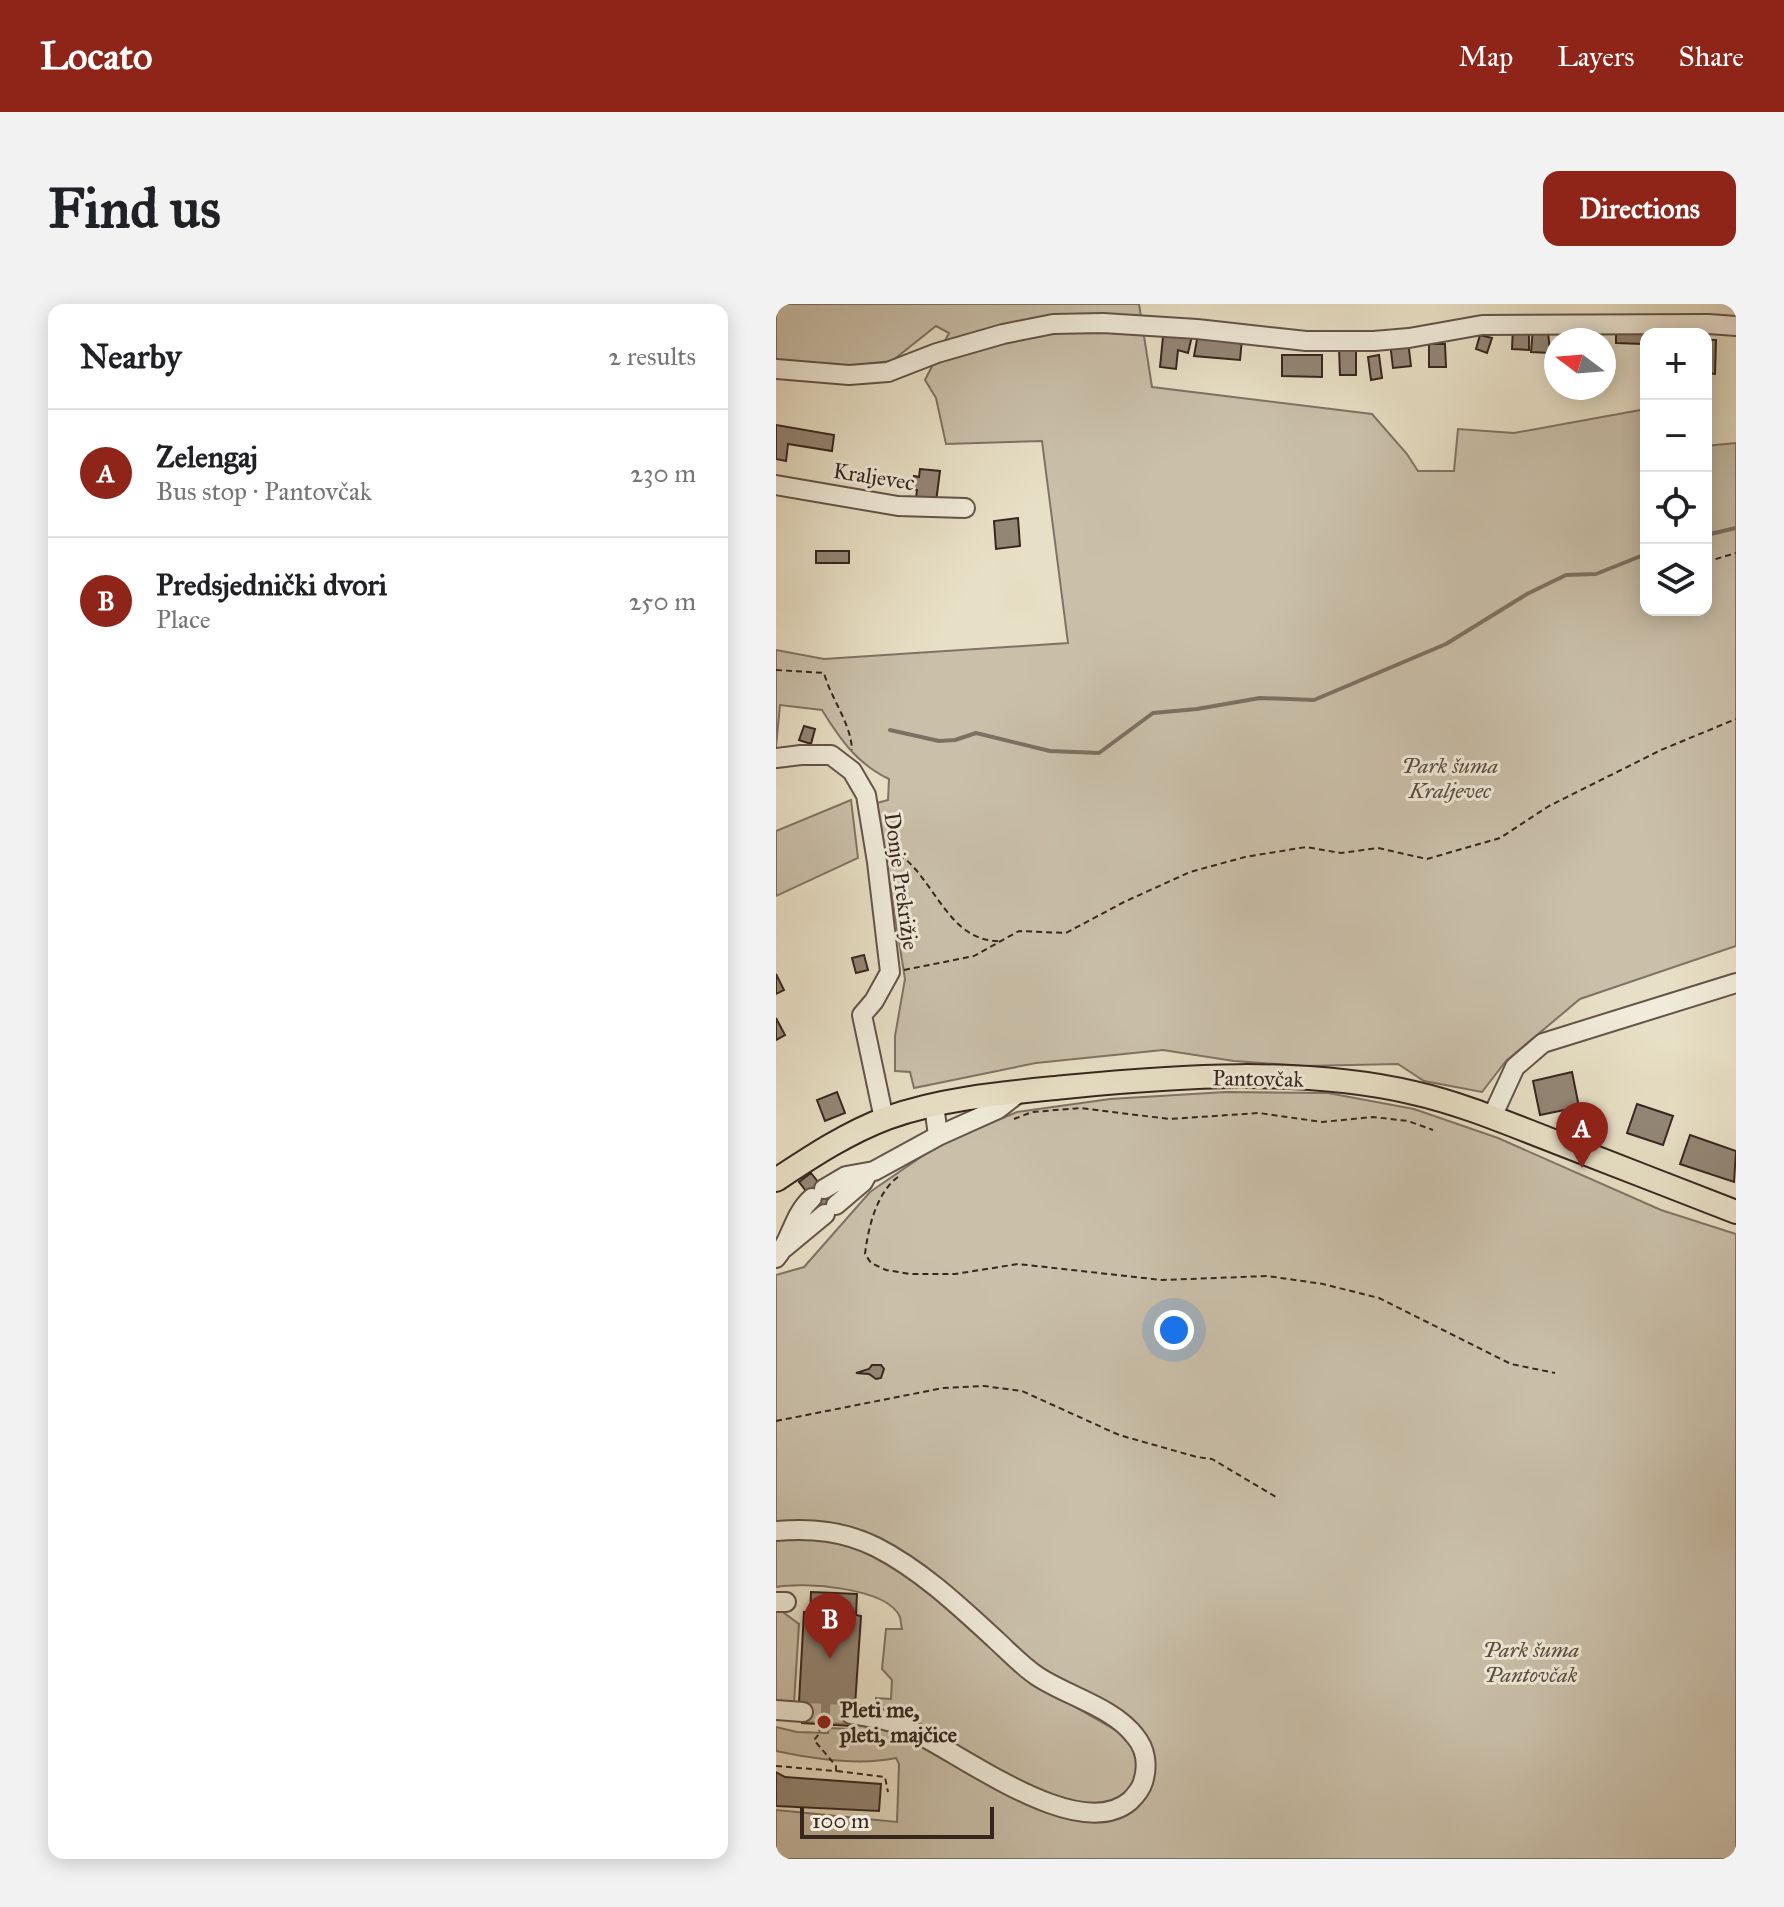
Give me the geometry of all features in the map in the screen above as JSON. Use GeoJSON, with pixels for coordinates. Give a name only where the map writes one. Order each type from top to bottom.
{"type":"FeatureCollection","features":[{"type":"Feature","properties":{"kind":"main road","name":"Pantovčak"},"geometry":{"type":"LineString","coordinates":[[776,1180],[816,1154],[884,1119],[934,1105],[1021,1091],[1185,1078],[1316,1080],[1414,1093],[1492,1117],[1736,1212]]}},
{"type":"Feature","properties":{"kind":"street"},"geometry":{"type":"LineString","coordinates":[[776,369],[849,375],[888,372],[937,353],[1003,334],[1053,324],[1197,329],[1306,341],[1409,338],[1482,325],[1736,326]]}},
{"type":"Feature","properties":{"kind":"street","name":"Kraljevec"},"geometry":{"type":"LineString","coordinates":[[776,485],[898,506],[965,508]]}},
{"type":"Feature","properties":{"kind":"street"},"geometry":{"type":"LineString","coordinates":[[776,758],[831,755],[852,771]]}},
{"type":"Feature","properties":{"kind":"street","name":"Donje Prekrižje"},"geometry":{"type":"LineString","coordinates":[[852,771],[866,795],[890,972],[874,1001],[862,1015],[884,1119]]}},
{"type":"Feature","properties":{"kind":"street"},"geometry":{"type":"LineString","coordinates":[[1492,1117],[1515,1067],[1543,1043],[1736,983]]}},
{"type":"Feature","properties":{"kind":"street"},"geometry":{"type":"LineString","coordinates":[[780,1253],[798,1213],[818,1194],[846,1176],[868,1173],[998,1109],[1021,1091]]}},
{"type":"Feature","properties":{"kind":"street"},"geometry":{"type":"LineString","coordinates":[[934,1105],[938,1136]]}},
{"type":"Feature","properties":{"kind":"street"},"geometry":{"type":"LineString","coordinates":[[780,1253],[863,1182],[868,1173]]}},
{"type":"Feature","properties":{"kind":"street"},"geometry":{"type":"LineString","coordinates":[[776,1531],[810,1528],[845,1535],[874,1546],[908,1565],[973,1618],[1035,1675],[1104,1712],[1135,1736],[1144,1752],[1146,1768],[1143,1785],[1133,1799],[1116,1812],[1094,1814],[1073,1811],[1051,1804],[961,1760],[906,1727],[887,1720],[851,1714]]}},
{"type":"Feature","properties":{"kind":"street"},"geometry":{"type":"LineString","coordinates":[[776,1710],[803,1712]]}},
{"type":"Feature","properties":{"kind":"path"},"geometry":{"type":"LineString","coordinates":[[1712,560],[1736,553]]}},
{"type":"Feature","properties":{"kind":"path"},"geometry":{"type":"LineString","coordinates":[[776,670],[824,673],[830,694],[852,738],[852,771]]}},
{"type":"Feature","properties":{"kind":"path"},"geometry":{"type":"LineString","coordinates":[[890,972],[974,956],[1019,931],[1066,933],[1190,872],[1245,857],[1306,847],[1341,853],[1378,848],[1427,859],[1500,838],[1549,806],[1661,750],[1736,719]]}},
{"type":"Feature","properties":{"kind":"path"},"geometry":{"type":"LineString","coordinates":[[874,843],[895,850],[959,927],[991,941],[1002,941]]}},
{"type":"Feature","properties":{"kind":"path"},"geometry":{"type":"LineString","coordinates":[[1007,1121],[1032,1112],[1081,1108],[1169,1119],[1259,1113],[1322,1122],[1373,1117],[1408,1121],[1433,1130]]}},
{"type":"Feature","properties":{"kind":"path"},"geometry":{"type":"LineString","coordinates":[[898,1177],[889,1183],[878,1204],[865,1254],[871,1263],[886,1270],[910,1274],[955,1274],[1018,1264],[1162,1280],[1267,1276],[1323,1284],[1379,1298],[1511,1364],[1555,1373]]}},
{"type":"Feature","properties":{"kind":"path"},"geometry":{"type":"LineString","coordinates":[[776,1421],[943,1388],[984,1386],[1022,1391],[1119,1435],[1212,1459],[1276,1497]]}},
{"type":"Feature","properties":{"kind":"path"},"geometry":{"type":"LineString","coordinates":[[818,1724],[820,1733],[814,1740],[836,1766],[836,1771]]}},
{"type":"Feature","properties":{"kind":"path"},"geometry":{"type":"LineString","coordinates":[[776,1766],[885,1777],[888,1792]]}},
{"type":"Feature","properties":{"kind":"green space","name":"Park šuma Kraljevec"},"geometry":{"type":"Polygon","coordinates":[[[776,304],[1139,304],[1152,387],[1372,414],[1418,471],[1454,471],[1458,429],[1514,433],[1640,410],[1640,616],[1712,616],[1712,445],[1736,443],[1736,946],[1580,999],[1506,1061],[1482,1092],[1424,1081],[1398,1064],[1304,1066],[1234,1061],[1163,1050],[1036,1063],[914,1088],[910,1072],[895,1071],[895,1036],[905,979],[877,803],[888,800],[889,779],[850,750],[822,710],[780,705],[776,747],[776,650],[824,659],[1068,643],[1042,441],[946,444],[936,398],[925,380],[949,333],[936,326],[892,361],[848,366],[776,363],[776,304]]]}},
{"type":"Feature","properties":{"kind":"green space"},"geometry":{"type":"Polygon","coordinates":[[[851,800],[858,858],[776,896],[776,831],[851,800]]]}},
{"type":"Feature","properties":{"kind":"green space","name":"Park šuma Pantovčak"},"geometry":{"type":"Polygon","coordinates":[[[1226,1092],[1328,1093],[1414,1109],[1498,1138],[1661,1210],[1736,1234],[1736,1859],[776,1859],[776,1810],[897,1822],[899,1764],[896,1758],[852,1761],[776,1751],[776,1727],[797,1732],[828,1733],[829,1728],[851,1729],[853,1721],[885,1724],[1073,1818],[1089,1820],[1112,1818],[1134,1807],[1147,1743],[1039,1671],[886,1547],[776,1526],[776,1275],[804,1267],[870,1192],[940,1144],[1017,1112],[1110,1099],[1226,1092]]]}},
{"type":"Feature","properties":{"kind":"green space"},"geometry":{"type":"Polygon","coordinates":[[[776,1539],[832,1539],[889,1562],[955,1610],[1035,1684],[1124,1735],[1137,1756],[1138,1777],[1128,1794],[1105,1808],[1067,1803],[876,1712],[876,1698],[891,1699],[892,1680],[882,1669],[886,1629],[902,1629],[900,1617],[892,1607],[862,1593],[824,1586],[776,1587],[776,1539]]]}},
{"type":"Feature","properties":{"kind":"green space"},"geometry":{"type":"Polygon","coordinates":[[[776,1607],[799,1624],[794,1703],[776,1702],[776,1607]]]}},
{"type":"Feature","properties":{"kind":"building"},"geometry":{"type":"Polygon","coordinates":[[[1644,326],[1640,328],[1640,344],[1616,343],[1616,328],[1644,326]]]}},
{"type":"Feature","properties":{"kind":"building"},"geometry":{"type":"Polygon","coordinates":[[[1513,327],[1529,327],[1529,350],[1512,349],[1513,327]]]}},
{"type":"Feature","properties":{"kind":"building"},"geometry":{"type":"Polygon","coordinates":[[[1533,328],[1544,330],[1544,353],[1531,352],[1533,328]]]}},
{"type":"Feature","properties":{"kind":"building"},"geometry":{"type":"Polygon","coordinates":[[[1198,334],[1242,339],[1240,360],[1194,356],[1198,334]]]}},
{"type":"Feature","properties":{"kind":"building"},"geometry":{"type":"Polygon","coordinates":[[[1480,335],[1492,338],[1487,353],[1476,349],[1480,335]]]}},
{"type":"Feature","properties":{"kind":"building"},"geometry":{"type":"Polygon","coordinates":[[[1192,336],[1188,353],[1178,350],[1176,369],[1160,367],[1163,337],[1192,336]]]}},
{"type":"Feature","properties":{"kind":"building"},"geometry":{"type":"Polygon","coordinates":[[[1712,340],[1716,340],[1715,374],[1712,374],[1712,340]]]}},
{"type":"Feature","properties":{"kind":"building"},"geometry":{"type":"Polygon","coordinates":[[[1408,341],[1411,366],[1393,368],[1390,343],[1408,341]]]}},
{"type":"Feature","properties":{"kind":"building"},"geometry":{"type":"Polygon","coordinates":[[[1429,344],[1445,344],[1446,367],[1429,367],[1429,344]]]}},
{"type":"Feature","properties":{"kind":"building"},"geometry":{"type":"Polygon","coordinates":[[[1356,347],[1356,375],[1340,375],[1339,348],[1356,347]]]}},
{"type":"Feature","properties":{"kind":"building"},"geometry":{"type":"Polygon","coordinates":[[[1282,355],[1322,355],[1322,377],[1282,376],[1282,355]]]}},
{"type":"Feature","properties":{"kind":"building"},"geometry":{"type":"Polygon","coordinates":[[[1379,355],[1382,378],[1371,380],[1368,357],[1379,355]]]}},
{"type":"Feature","properties":{"kind":"building"},"geometry":{"type":"Polygon","coordinates":[[[776,425],[834,435],[832,451],[788,444],[786,461],[776,459],[776,425]]]}},
{"type":"Feature","properties":{"kind":"building"},"geometry":{"type":"Polygon","coordinates":[[[920,469],[940,471],[936,502],[916,499],[917,490],[912,489],[914,476],[919,477],[920,469]]]}},
{"type":"Feature","properties":{"kind":"building"},"geometry":{"type":"Polygon","coordinates":[[[1018,518],[1020,546],[996,549],[994,521],[1018,518]]]}},
{"type":"Feature","properties":{"kind":"building"},"geometry":{"type":"Polygon","coordinates":[[[816,551],[849,551],[849,563],[816,563],[816,551]]]}},
{"type":"Feature","properties":{"kind":"building"},"geometry":{"type":"Polygon","coordinates":[[[804,726],[815,729],[811,744],[799,740],[804,726]]]}},
{"type":"Feature","properties":{"kind":"building"},"geometry":{"type":"Polygon","coordinates":[[[864,955],[868,970],[856,973],[852,958],[864,955]]]}},
{"type":"Feature","properties":{"kind":"building"},"geometry":{"type":"Polygon","coordinates":[[[776,974],[784,990],[776,994],[776,974]]]}},
{"type":"Feature","properties":{"kind":"building"},"geometry":{"type":"Polygon","coordinates":[[[776,1018],[785,1035],[776,1040],[776,1018]]]}},
{"type":"Feature","properties":{"kind":"building"},"geometry":{"type":"Polygon","coordinates":[[[1572,1072],[1579,1107],[1540,1115],[1533,1081],[1572,1072]]]}},
{"type":"Feature","properties":{"kind":"building"},"geometry":{"type":"Polygon","coordinates":[[[837,1092],[845,1113],[825,1121],[817,1100],[837,1092]]]}},
{"type":"Feature","properties":{"kind":"building"},"geometry":{"type":"Polygon","coordinates":[[[1637,1104],[1673,1116],[1663,1145],[1627,1133],[1637,1104]]]}},
{"type":"Feature","properties":{"kind":"building"},"geometry":{"type":"Polygon","coordinates":[[[1690,1135],[1736,1151],[1734,1182],[1680,1164],[1690,1135]]]}},
{"type":"Feature","properties":{"kind":"building"},"geometry":{"type":"Polygon","coordinates":[[[811,1173],[840,1210],[828,1219],[799,1182],[811,1173]]]}},
{"type":"Feature","properties":{"kind":"building"},"geometry":{"type":"Polygon","coordinates":[[[872,1365],[881,1365],[884,1369],[881,1378],[856,1373],[869,1369],[872,1365]]]}},
{"type":"Feature","properties":{"kind":"building"},"geometry":{"type":"Polygon","coordinates":[[[811,1592],[857,1594],[856,1615],[861,1616],[851,1726],[802,1723],[803,1702],[799,1702],[804,1612],[810,1613],[811,1592]]]}},
{"type":"Feature","properties":{"kind":"building"},"geometry":{"type":"Polygon","coordinates":[[[776,1772],[785,1777],[881,1784],[879,1811],[776,1806],[776,1772]]]}},
{"type":"Feature","properties":{"kind":"waterway"},"geometry":{"type":"LineString","coordinates":[[1712,534],[1736,528]]}},
{"type":"Feature","properties":{"kind":"waterway"},"geometry":{"type":"LineString","coordinates":[[890,730],[939,741],[955,740],[976,733],[1050,751],[1099,753],[1153,713],[1260,698],[1314,700],[1446,644],[1527,594],[1566,575],[1596,574],[1640,556]]}},
{"type":"Feature","properties":{"kind":"tunnel"},"geometry":{"type":"LineString","coordinates":[[803,1712],[851,1714]]}},
{"type":"Feature","properties":{"kind":"place","name":"Zelengaj"},"geometry":{"type":"Point","coordinates":[1582,1168]}},
{"type":"Feature","properties":{"kind":"place","name":"Predsjednički dvori"},"geometry":{"type":"Point","coordinates":[830,1659]}},
{"type":"Feature","properties":{"kind":"place","name":"Pleti me, pleti, majčice"},"geometry":{"type":"Point","coordinates":[824,1722]}}]}
